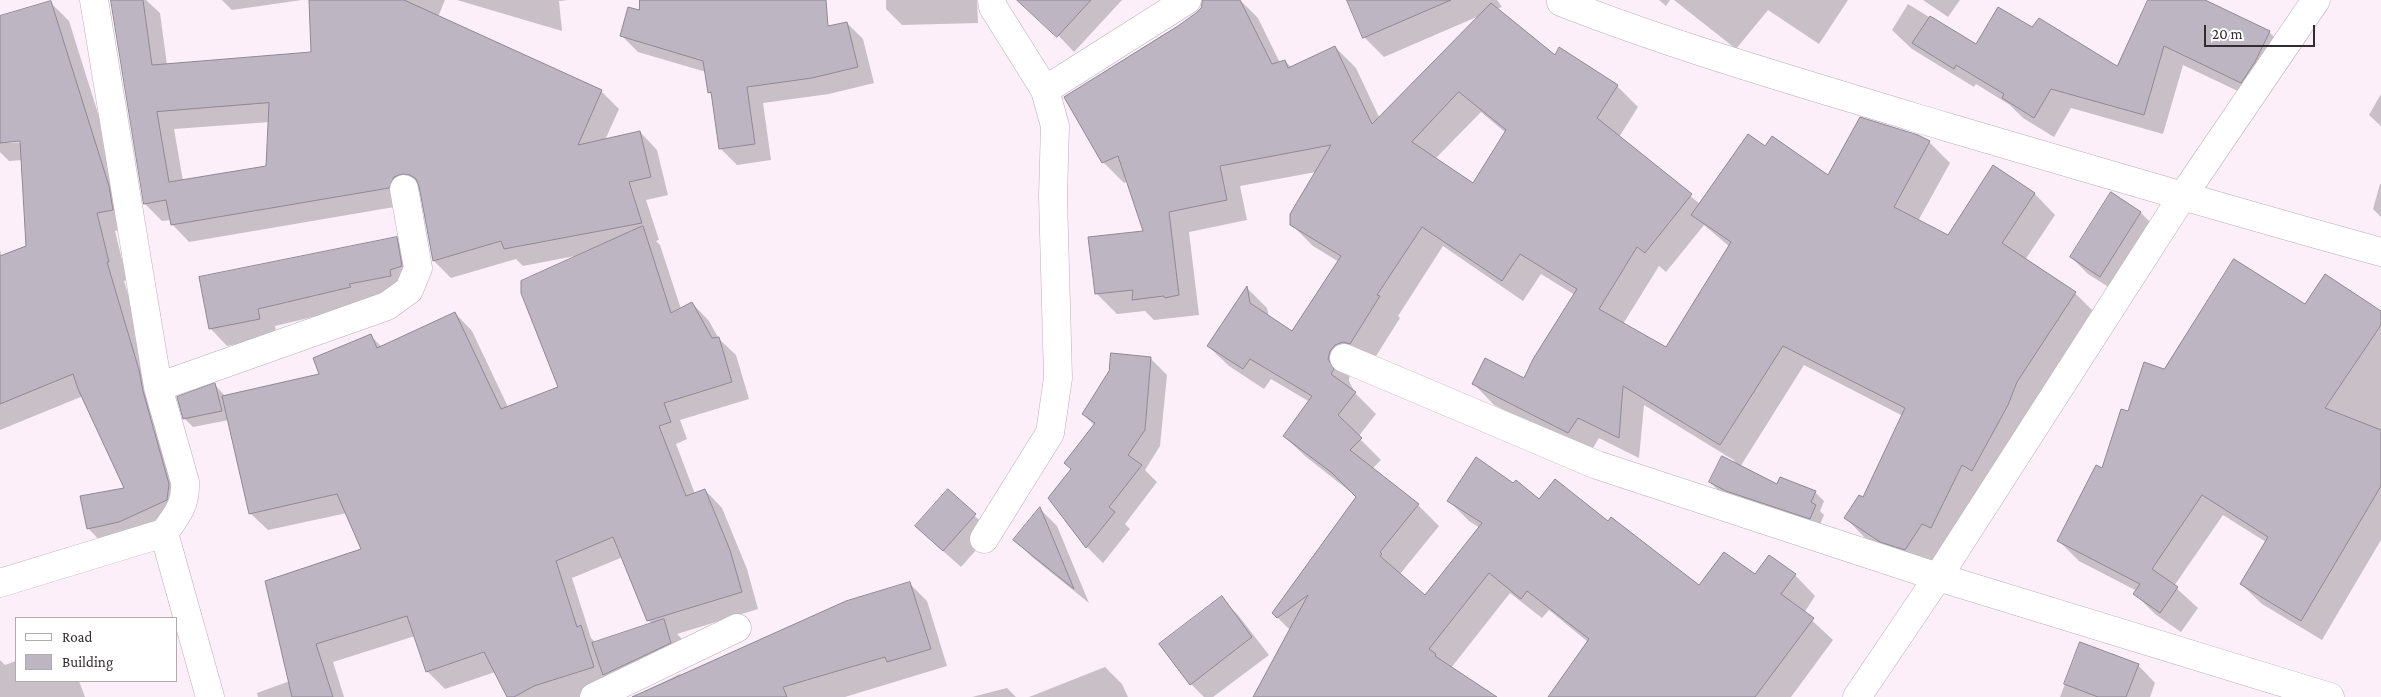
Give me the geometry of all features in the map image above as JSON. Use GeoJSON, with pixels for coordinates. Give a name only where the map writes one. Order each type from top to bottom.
{"type":"FeatureCollection","features":[{"type":"Feature","properties":{"kind":"street"},"geometry":{"type":"LineString","coordinates":[[0,583],[164,533],[177,515],[185,497],[185,490],[158,387],[94,0]]}},
{"type":"Feature","properties":{"kind":"street"},"geometry":{"type":"LineString","coordinates":[[984,539],[1050,433],[1058,378],[1053,187],[1055,126],[1044,90],[993,7],[992,0]]}},
{"type":"Feature","properties":{"kind":"street"},"geometry":{"type":"LineString","coordinates":[[1044,90],[1187,0]]}},
{"type":"Feature","properties":{"kind":"street"},"geometry":{"type":"LineString","coordinates":[[1857,697],[1938,577],[2182,197],[2316,0]]}},
{"type":"Feature","properties":{"kind":"street"},"geometry":{"type":"LineString","coordinates":[[1561,2],[1637,32],[1754,69],[2182,197],[2381,252]]}},
{"type":"Feature","properties":{"kind":"street"},"geometry":{"type":"LineString","coordinates":[[158,387],[387,306],[410,290],[418,268],[404,189]]}},
{"type":"Feature","properties":{"kind":"street"},"geometry":{"type":"LineString","coordinates":[[1344,358],[1597,465],[1938,577],[2330,697]]}},
{"type":"Feature","properties":{"kind":"street"},"geometry":{"type":"LineString","coordinates":[[164,533],[210,697]]}},
{"type":"Feature","properties":{"kind":"street"},"geometry":{"type":"LineString","coordinates":[[594,697],[737,628]]}},
{"type":"Feature","properties":{"kind":"building"},"geometry":{"type":"Polygon","coordinates":[[[111,0],[143,0],[152,65],[311,52],[309,0],[404,0],[602,90],[578,145],[640,131],[651,177],[629,182],[642,223],[504,249],[501,241],[433,261],[419,186],[416,179],[410,175],[402,174],[394,177],[389,188],[171,225],[166,200],[144,204],[111,0]],[[269,103],[157,112],[169,182],[266,166],[269,103]]]}},
{"type":"Feature","properties":{"kind":"building"},"geometry":{"type":"Polygon","coordinates":[[[640,0],[826,0],[828,26],[847,22],[858,67],[812,78],[747,87],[755,144],[719,149],[711,92],[708,93],[703,61],[620,36],[628,7],[639,10],[640,0]]]}},
{"type":"Feature","properties":{"kind":"building"},"geometry":{"type":"Polygon","coordinates":[[[1017,0],[1091,0],[1057,37],[1017,0]]]}},
{"type":"Feature","properties":{"kind":"building"},"geometry":{"type":"Polygon","coordinates":[[[1203,0],[1240,0],[1272,64],[1285,60],[1288,68],[1335,46],[1372,124],[1491,3],[1555,55],[1559,47],[1618,85],[1597,118],[1692,194],[1645,253],[1637,247],[1599,309],[1666,347],[1731,242],[1691,215],[1748,134],[1765,146],[1772,136],[1828,175],[1860,117],[1918,135],[1930,141],[1894,207],[1948,235],[1993,165],[2035,193],[2002,243],[2076,292],[2017,382],[2008,405],[1972,471],[1962,465],[1931,528],[1922,524],[1905,550],[1880,542],[1844,518],[1859,495],[1863,497],[1905,408],[1783,346],[1720,445],[1623,386],[1619,438],[1578,418],[1568,433],[1472,384],[1485,358],[1524,378],[1533,359],[1577,289],[1520,254],[1502,281],[1422,227],[1377,295],[1380,296],[1350,344],[1343,342],[1335,345],[1330,351],[1328,359],[1334,369],[1331,374],[1356,392],[1338,415],[1362,438],[1350,450],[1419,504],[1380,552],[1382,554],[1380,556],[1425,595],[1482,523],[1447,501],[1476,457],[1513,483],[1516,480],[1539,499],[1555,479],[1608,521],[1611,517],[1699,585],[1724,552],[1755,574],[1769,555],[1796,574],[1781,594],[1814,618],[1755,697],[1548,697],[1589,639],[1527,591],[1521,599],[1489,573],[1429,649],[1436,654],[1435,656],[1497,697],[1253,697],[1308,595],[1277,618],[1272,613],[1356,497],[1332,473],[1283,436],[1312,396],[1250,359],[1243,369],[1207,346],[1247,286],[1250,303],[1292,331],[1341,256],[1290,225],[1290,214],[1331,145],[1220,166],[1227,200],[1169,212],[1179,295],[1165,298],[1164,296],[1132,300],[1133,290],[1095,294],[1088,237],[1143,231],[1118,156],[1102,163],[1064,97],[1178,26],[1201,8],[1203,0]],[[1459,92],[1412,142],[1473,183],[1506,130],[1459,92]]]}},
{"type":"Feature","properties":{"kind":"building"},"geometry":{"type":"Polygon","coordinates":[[[1347,0],[1451,0],[1363,38],[1347,0]]]}},
{"type":"Feature","properties":{"kind":"building"},"geometry":{"type":"Polygon","coordinates":[[[2148,0],[2205,0],[2270,31],[2255,62],[2241,83],[2164,46],[2144,115],[2051,89],[2034,118],[2002,98],[2004,94],[1956,65],[1954,69],[1912,43],[1930,16],[1976,44],[1998,7],[2032,27],[2039,18],[2117,66],[2148,0]]]}},
{"type":"Feature","properties":{"kind":"building"},"geometry":{"type":"Polygon","coordinates":[[[51,1],[109,186],[113,210],[97,213],[109,262],[107,262],[139,370],[169,484],[167,500],[119,522],[87,529],[80,496],[124,488],[78,389],[73,374],[0,404],[0,256],[26,246],[20,141],[0,143],[0,16],[51,1]]]}},
{"type":"Feature","properties":{"kind":"building"},"geometry":{"type":"Polygon","coordinates":[[[2111,192],[2141,212],[2100,277],[2070,257],[2111,192]]]}},
{"type":"Feature","properties":{"kind":"building"},"geometry":{"type":"Polygon","coordinates":[[[643,226],[671,313],[692,302],[712,338],[719,337],[732,382],[664,403],[671,422],[659,426],[686,496],[705,489],[730,550],[742,592],[647,621],[613,537],[556,561],[577,627],[581,625],[594,667],[534,686],[514,697],[507,697],[484,652],[426,672],[407,616],[316,644],[333,697],[292,697],[265,581],[361,549],[337,494],[249,514],[222,396],[319,374],[313,358],[371,334],[377,348],[455,312],[501,409],[558,387],[521,293],[521,281],[643,226]]]}},
{"type":"Feature","properties":{"kind":"building"},"geometry":{"type":"Polygon","coordinates":[[[397,237],[402,266],[390,270],[391,276],[349,284],[351,287],[258,309],[260,319],[209,329],[199,277],[397,237]]]}},
{"type":"Feature","properties":{"kind":"building"},"geometry":{"type":"Polygon","coordinates":[[[2234,259],[2305,304],[2325,274],[2381,311],[2381,325],[2325,408],[2381,430],[2381,486],[2301,621],[2240,584],[2268,537],[2202,495],[2152,569],[2178,587],[2160,613],[2133,594],[2140,584],[2057,541],[2096,465],[2102,468],[2121,409],[2128,411],[2144,362],[2164,369],[2234,259]]]}},
{"type":"Feature","properties":{"kind":"building"},"geometry":{"type":"Polygon","coordinates":[[[1111,353],[1151,357],[1145,430],[1128,455],[1142,465],[1109,507],[1115,512],[1086,548],[1048,498],[1071,469],[1064,463],[1095,423],[1082,414],[1109,371],[1111,353]]]}},
{"type":"Feature","properties":{"kind":"building"},"geometry":{"type":"Polygon","coordinates":[[[215,383],[222,411],[183,419],[177,397],[215,383]]]}},
{"type":"Feature","properties":{"kind":"building"},"geometry":{"type":"Polygon","coordinates":[[[1722,456],[1777,484],[1780,477],[1816,491],[1811,502],[1816,505],[1810,519],[1726,491],[1709,482],[1722,456]]]}},
{"type":"Feature","properties":{"kind":"building"},"geometry":{"type":"Polygon","coordinates":[[[948,489],[976,514],[943,551],[915,526],[948,489]]]}},
{"type":"Feature","properties":{"kind":"building"},"geometry":{"type":"Polygon","coordinates":[[[1040,507],[1074,589],[1013,540],[1040,507]]]}},
{"type":"Feature","properties":{"kind":"building"},"geometry":{"type":"Polygon","coordinates":[[[910,582],[931,649],[887,662],[885,657],[783,687],[787,697],[632,697],[846,601],[910,582]]]}},
{"type":"Feature","properties":{"kind":"building"},"geometry":{"type":"Polygon","coordinates":[[[1222,596],[1252,637],[1190,685],[1159,644],[1222,596]]]}},
{"type":"Feature","properties":{"kind":"building"},"geometry":{"type":"Polygon","coordinates":[[[664,619],[671,643],[603,675],[592,643],[664,619]]]}},
{"type":"Feature","properties":{"kind":"building"},"geometry":{"type":"Polygon","coordinates":[[[2080,642],[2139,664],[2126,697],[2098,697],[2064,684],[2080,642]]]}}]}
